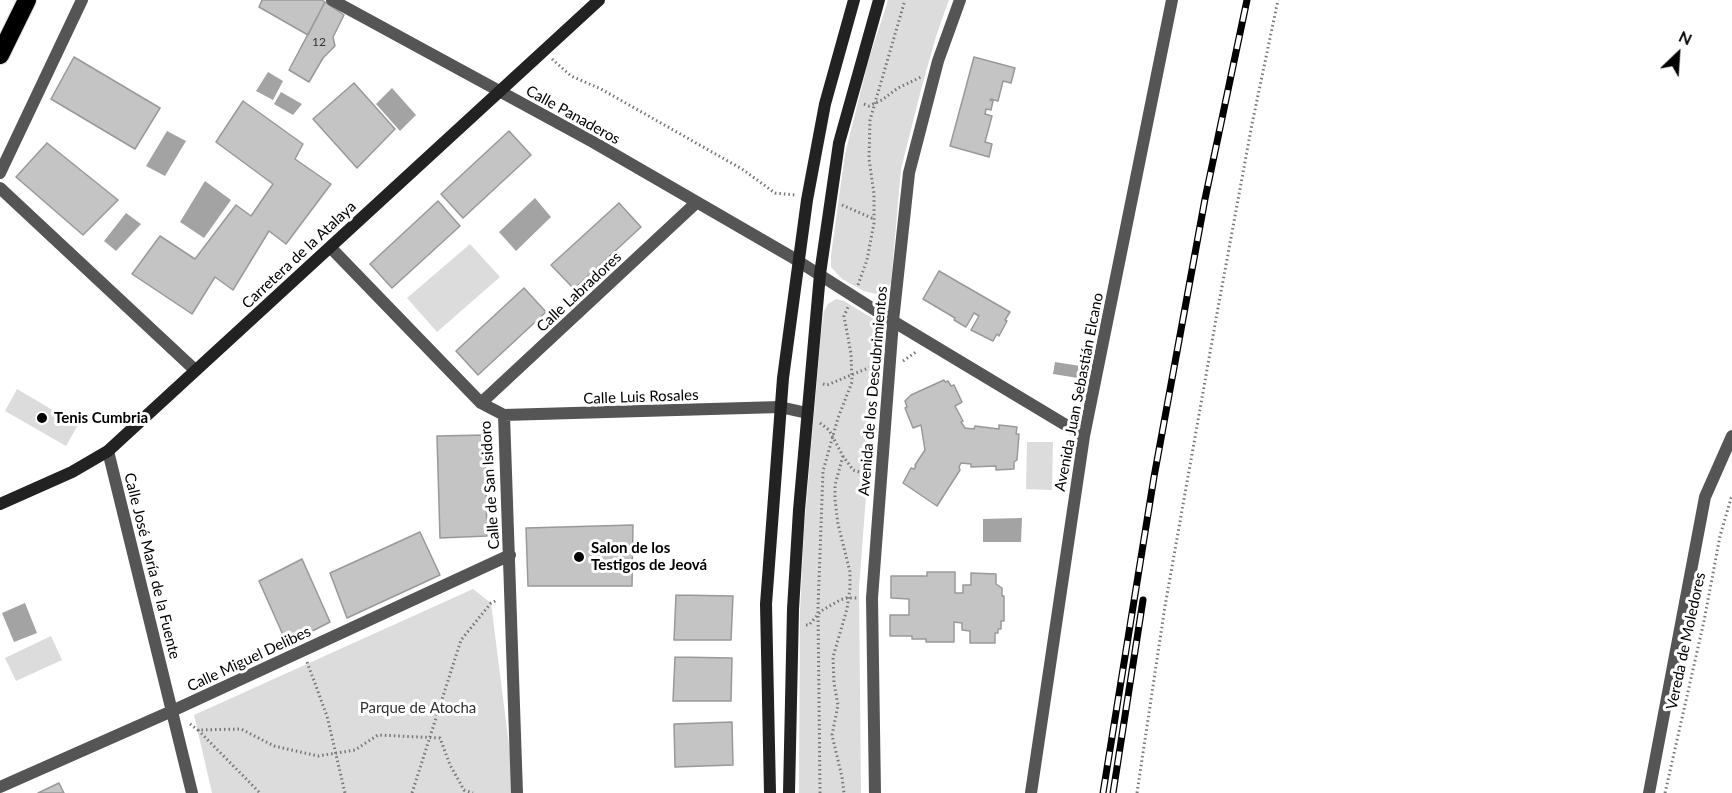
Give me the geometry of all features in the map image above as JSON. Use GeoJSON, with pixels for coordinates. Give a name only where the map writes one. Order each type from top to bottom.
{"type":"FeatureCollection","features":[{"type":"Feature","properties":{"kind":"highway"},"geometry":{"type":"LineString","coordinates":[[0,26],[13,0]]}},
{"type":"Feature","properties":{"kind":"highway"},"geometry":{"type":"LineString","coordinates":[[0,55],[27,0]]}},
{"type":"Feature","properties":{"kind":"street"},"geometry":{"type":"LineString","coordinates":[[0,173],[82,0]]}},
{"type":"Feature","properties":{"kind":"street","name":"Calle Panaderos"},"geometry":{"type":"LineString","coordinates":[[332,0],[593,142],[697,202],[820,274],[893,321],[1084,436]]}},
{"type":"Feature","properties":{"kind":"street","name":"Carretera de la Atalaya"},"geometry":{"type":"LineString","coordinates":[[0,504],[72,472],[108,451],[599,0]]}},
{"type":"Feature","properties":{"kind":"street"},"geometry":{"type":"LineString","coordinates":[[770,793],[766,604],[780,407],[808,196],[825,104],[854,0]]}},
{"type":"Feature","properties":{"kind":"street"},"geometry":{"type":"LineString","coordinates":[[789,793],[792,624],[806,417],[820,274],[839,143],[879,0]]}},
{"type":"Feature","properties":{"kind":"street","name":"Avenida de los Descubrimientos"},"geometry":{"type":"LineString","coordinates":[[874,793],[872,597],[893,321],[909,173],[933,81],[960,0]]}},
{"type":"Feature","properties":{"kind":"street","name":"Avenida Juan Sebastián Elcano"},"geometry":{"type":"LineString","coordinates":[[1032,793],[1084,436],[1172,0]]}},
{"type":"Feature","properties":{"kind":"street"},"geometry":{"type":"LineString","coordinates":[[0,188],[195,370]]}},
{"type":"Feature","properties":{"kind":"street","name":"Calle Labradores"},"geometry":{"type":"LineString","coordinates":[[481,403],[697,202]]}},
{"type":"Feature","properties":{"kind":"street","name":"Calle de San Isidoro"},"geometry":{"type":"LineString","coordinates":[[330,248],[481,403],[504,415],[517,793]]}},
{"type":"Feature","properties":{"kind":"street","name":"Calle Luis Rosales"},"geometry":{"type":"LineString","coordinates":[[504,415],[780,407],[806,417]]}},
{"type":"Feature","properties":{"kind":"street"},"geometry":{"type":"LineString","coordinates":[[1649,793],[1705,497],[1732,436]]}},
{"type":"Feature","properties":{"kind":"street","name":"Calle José María de la Fuente"},"geometry":{"type":"LineString","coordinates":[[108,451],[192,793]]}},
{"type":"Feature","properties":{"kind":"street","name":"Calle Miguel Delibes"},"geometry":{"type":"LineString","coordinates":[[0,787],[172,711],[510,555]]}},
{"type":"Feature","properties":{"kind":"path"},"geometry":{"type":"LineString","coordinates":[[820,793],[818,615],[824,471],[852,382],[851,354],[844,316],[854,297],[867,260],[874,219],[874,194],[869,159],[870,120],[905,0]]}},
{"type":"Feature","properties":{"kind":"path"},"geometry":{"type":"LineString","coordinates":[[1137,793],[1166,606],[1214,330],[1252,124],[1278,0]]}},
{"type":"Feature","properties":{"kind":"path"},"geometry":{"type":"LineString","coordinates":[[545,52],[571,76],[601,89],[732,164],[775,193],[808,196]]}},
{"type":"Feature","properties":{"kind":"path"},"geometry":{"type":"LineString","coordinates":[[851,100],[869,106],[920,76],[933,81]]}},
{"type":"Feature","properties":{"kind":"path"},"geometry":{"type":"LineString","coordinates":[[831,200],[874,219]]}},
{"type":"Feature","properties":{"kind":"path"},"geometry":{"type":"LineString","coordinates":[[806,417],[825,425],[853,470],[860,474],[881,477]]}},
{"type":"Feature","properties":{"kind":"path"},"geometry":{"type":"LineString","coordinates":[[843,456],[835,485],[835,500],[838,524],[850,572],[849,598],[833,657],[838,705],[832,735],[844,793]]}},
{"type":"Feature","properties":{"kind":"path","name":"Vereda de Moledores"},"geometry":{"type":"LineString","coordinates":[[1665,793],[1704,621],[1720,536],[1732,495]]}},
{"type":"Feature","properties":{"kind":"path"},"geometry":{"type":"LineString","coordinates":[[412,793],[461,640],[491,603],[511,595]]}},
{"type":"Feature","properties":{"kind":"path"},"geometry":{"type":"LineString","coordinates":[[792,624],[809,625],[833,603],[849,598],[872,597]]}},
{"type":"Feature","properties":{"kind":"path"},"geometry":{"type":"LineString","coordinates":[[306,661],[327,717],[345,793]]}},
{"type":"Feature","properties":{"kind":"path"},"geometry":{"type":"LineString","coordinates":[[172,711],[198,730],[260,793]]}},
{"type":"Feature","properties":{"kind":"path"},"geometry":{"type":"LineString","coordinates":[[198,730],[241,729],[274,746],[318,756],[355,750],[378,735],[440,738],[450,765],[464,792],[472,793]]}},
{"type":"Feature","properties":{"kind":"green space"},"geometry":{"type":"Polygon","coordinates":[[[888,0],[949,0],[937,33],[901,169],[891,282],[887,291],[876,294],[864,291],[842,279],[831,267],[831,255],[845,154],[868,62],[888,0]]]}},
{"type":"Feature","properties":{"kind":"green space"},"geometry":{"type":"Polygon","coordinates":[[[470,244],[500,277],[437,332],[407,298],[470,244]]]}},
{"type":"Feature","properties":{"kind":"green space"},"geometry":{"type":"Polygon","coordinates":[[[836,299],[844,301],[872,318],[879,326],[859,588],[861,793],[799,793],[800,612],[804,530],[824,311],[828,304],[836,299]]]}},
{"type":"Feature","properties":{"kind":"green space","name":"Tenis Cumbria"},"geometry":{"type":"Polygon","coordinates":[[[17,389],[78,425],[66,446],[5,411],[17,389]]]}},
{"type":"Feature","properties":{"kind":"green space"},"geometry":{"type":"Polygon","coordinates":[[[1027,442],[1053,442],[1052,490],[1026,489],[1027,442]]]}},
{"type":"Feature","properties":{"kind":"green space","name":"Parque de Atocha"},"geometry":{"type":"Polygon","coordinates":[[[473,589],[491,603],[515,793],[212,793],[194,715],[473,589]]]}},
{"type":"Feature","properties":{"kind":"green space"},"geometry":{"type":"Polygon","coordinates":[[[51,636],[62,660],[16,681],[5,658],[51,636]]]}},
{"type":"Feature","properties":{"kind":"shaded area"},"geometry":{"type":"Polygon","coordinates":[[[268,72],[283,81],[273,100],[256,91],[268,72]]]}},
{"type":"Feature","properties":{"kind":"shaded area"},"geometry":{"type":"Polygon","coordinates":[[[392,88],[416,115],[400,131],[376,104],[392,88]]]}},
{"type":"Feature","properties":{"kind":"shaded area"},"geometry":{"type":"Polygon","coordinates":[[[281,92],[302,104],[293,115],[274,104],[281,92]]]}},
{"type":"Feature","properties":{"kind":"shaded area"},"geometry":{"type":"Polygon","coordinates":[[[167,131],[186,141],[165,176],[146,166],[167,131]]]}},
{"type":"Feature","properties":{"kind":"shaded area"},"geometry":{"type":"Polygon","coordinates":[[[205,181],[231,200],[204,238],[180,222],[205,181]]]}},
{"type":"Feature","properties":{"kind":"shaded area"},"geometry":{"type":"Polygon","coordinates":[[[535,198],[551,217],[516,251],[499,232],[535,198]]]}},
{"type":"Feature","properties":{"kind":"shaded area"},"geometry":{"type":"Polygon","coordinates":[[[126,213],[141,224],[116,251],[104,241],[126,213]]]}},
{"type":"Feature","properties":{"kind":"shaded area"},"geometry":{"type":"Polygon","coordinates":[[[1055,362],[1080,366],[1078,378],[1053,374],[1055,362]]]}},
{"type":"Feature","properties":{"kind":"shaded area"},"geometry":{"type":"Polygon","coordinates":[[[1022,518],[1021,542],[983,542],[983,519],[1022,518]]]}},
{"type":"Feature","properties":{"kind":"shaded area"},"geometry":{"type":"Polygon","coordinates":[[[25,603],[37,633],[14,642],[2,613],[25,603]]]}},
{"type":"Feature","properties":{"kind":"building"},"geometry":{"type":"Polygon","coordinates":[[[262,0],[322,0],[325,2],[308,35],[259,7],[262,0]]]}},
{"type":"Feature","properties":{"kind":"building"},"geometry":{"type":"Polygon","coordinates":[[[325,2],[344,15],[333,37],[335,46],[323,58],[309,82],[289,70],[325,2]]]}},
{"type":"Feature","properties":{"kind":"building"},"geometry":{"type":"Polygon","coordinates":[[[74,57],[160,108],[135,149],[51,99],[74,57]]]}},
{"type":"Feature","properties":{"kind":"building"},"geometry":{"type":"Polygon","coordinates":[[[974,57],[1015,68],[1011,83],[1003,81],[998,101],[991,99],[993,101],[991,110],[986,109],[985,114],[992,116],[985,142],[992,144],[989,157],[950,146],[974,57]]]}},
{"type":"Feature","properties":{"kind":"building"},"geometry":{"type":"Polygon","coordinates":[[[354,83],[395,129],[357,168],[313,119],[354,83]]]}},
{"type":"Feature","properties":{"kind":"building"},"geometry":{"type":"Polygon","coordinates":[[[243,101],[303,144],[295,159],[331,184],[286,244],[269,231],[233,290],[215,277],[192,314],[132,274],[160,236],[195,259],[236,205],[251,216],[273,184],[216,142],[243,101]]]}},
{"type":"Feature","properties":{"kind":"building"},"geometry":{"type":"Polygon","coordinates":[[[509,131],[531,155],[463,218],[441,194],[509,131]]]}},
{"type":"Feature","properties":{"kind":"building"},"geometry":{"type":"Polygon","coordinates":[[[47,143],[118,200],[83,235],[16,177],[47,143]]]}},
{"type":"Feature","properties":{"kind":"building"},"geometry":{"type":"Polygon","coordinates":[[[438,201],[460,226],[392,288],[370,264],[438,201]]]}},
{"type":"Feature","properties":{"kind":"building"},"geometry":{"type":"Polygon","coordinates":[[[619,203],[641,227],[574,289],[551,265],[619,203]]]}},
{"type":"Feature","properties":{"kind":"building"},"geometry":{"type":"Polygon","coordinates":[[[939,271],[1010,312],[999,336],[997,334],[993,341],[971,330],[979,316],[974,313],[966,327],[923,299],[939,271]]]}},
{"type":"Feature","properties":{"kind":"building"},"geometry":{"type":"Polygon","coordinates":[[[524,288],[546,312],[478,375],[456,351],[524,288]]]}},
{"type":"Feature","properties":{"kind":"building"},"geometry":{"type":"Polygon","coordinates":[[[944,380],[948,381],[951,386],[954,385],[962,402],[955,406],[965,428],[974,429],[975,426],[999,429],[999,425],[1017,427],[1016,434],[1019,434],[1014,469],[996,470],[996,466],[971,467],[971,464],[961,463],[960,470],[937,506],[903,483],[925,450],[921,425],[913,428],[905,408],[907,407],[905,401],[911,395],[944,380]]]}},
{"type":"Feature","properties":{"kind":"building"},"geometry":{"type":"Polygon","coordinates":[[[485,435],[487,536],[440,538],[437,436],[485,435]]]}},
{"type":"Feature","properties":{"kind":"building","name":"Salon de los Testigos de Jeová"},"geometry":{"type":"Polygon","coordinates":[[[633,525],[632,586],[528,586],[526,528],[633,525]]]}},
{"type":"Feature","properties":{"kind":"building"},"geometry":{"type":"Polygon","coordinates":[[[420,532],[440,575],[347,618],[330,573],[420,532]]]}},
{"type":"Feature","properties":{"kind":"building"},"geometry":{"type":"Polygon","coordinates":[[[302,559],[330,622],[287,644],[259,581],[302,559]]]}},
{"type":"Feature","properties":{"kind":"building"},"geometry":{"type":"Polygon","coordinates":[[[927,572],[955,572],[955,593],[963,593],[963,585],[971,585],[971,573],[996,574],[996,584],[1002,588],[1002,596],[1004,596],[1004,621],[1001,621],[1001,629],[998,629],[998,633],[995,633],[995,643],[970,643],[970,631],[962,630],[962,623],[954,622],[954,642],[926,642],[926,639],[912,639],[912,636],[890,636],[890,615],[909,615],[909,599],[891,598],[891,576],[927,576],[927,572]]]}},
{"type":"Feature","properties":{"kind":"building"},"geometry":{"type":"Polygon","coordinates":[[[676,595],[733,596],[731,640],[674,640],[676,595]]]}},
{"type":"Feature","properties":{"kind":"building"},"geometry":{"type":"Polygon","coordinates":[[[675,657],[732,658],[731,701],[673,701],[675,657]]]}},
{"type":"Feature","properties":{"kind":"building"},"geometry":{"type":"Polygon","coordinates":[[[732,722],[733,765],[675,767],[674,724],[732,722]]]}},
{"type":"Feature","properties":{"kind":"building"},"geometry":{"type":"Polygon","coordinates":[[[59,783],[64,793],[38,793],[59,783]]]}},
{"type":"Feature","properties":{"kind":"railway"},"geometry":{"type":"LineString","coordinates":[[1103,793],[1154,477],[1205,199],[1247,0]]}},
{"type":"Feature","properties":{"kind":"railway"},"geometry":{"type":"LineString","coordinates":[[1113,793],[1143,600]]}},
{"type":"Feature","properties":{"kind":"place","name":"Tenis Cumbria"},"geometry":{"type":"Point","coordinates":[42,418]}},
{"type":"Feature","properties":{"kind":"place","name":"Salon de los Testigos de Jeová"},"geometry":{"type":"Point","coordinates":[579,557]}}]}
